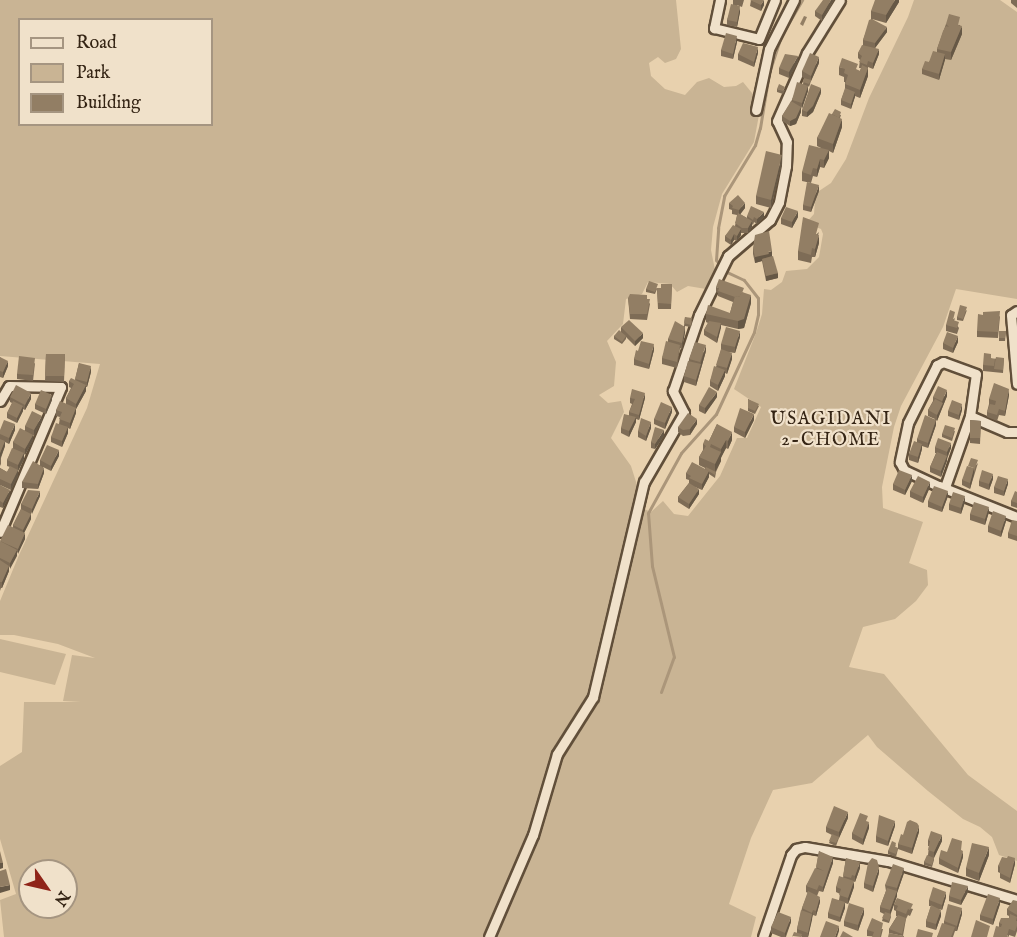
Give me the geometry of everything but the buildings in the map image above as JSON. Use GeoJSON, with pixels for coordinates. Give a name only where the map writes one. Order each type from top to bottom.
{"type":"FeatureCollection","features":[{"type":"Feature","properties":{"kind":"street"},"geometry":{"type":"LineString","coordinates":[[720,0],[714,28],[759,39],[775,0]]}},
{"type":"Feature","properties":{"kind":"street"},"geometry":{"type":"LineString","coordinates":[[756,110],[768,49],[794,0]]}},
{"type":"Feature","properties":{"kind":"street"},"geometry":{"type":"LineString","coordinates":[[489,937],[532,835],[557,754],[593,697],[644,482],[684,413],[683,408],[674,398],[675,381],[699,315],[733,250],[770,220],[779,202],[786,166],[787,142],[777,121],[807,53],[840,0]]}},
{"type":"Feature","properties":{"kind":"street"},"geometry":{"type":"LineString","coordinates":[[1017,311],[1011,315],[1017,384]]}},
{"type":"Feature","properties":{"kind":"street"},"geometry":{"type":"LineString","coordinates":[[945,487],[970,416],[976,374],[943,362],[937,365],[908,423],[900,462],[904,470],[969,500],[1017,517]]}},
{"type":"Feature","properties":{"kind":"street"},"geometry":{"type":"LineString","coordinates":[[0,401],[9,386],[61,387],[0,532]]}},
{"type":"Feature","properties":{"kind":"street"},"geometry":{"type":"LineString","coordinates":[[970,416],[1007,432],[1017,432]]}},
{"type":"Feature","properties":{"kind":"street"},"geometry":{"type":"LineString","coordinates":[[762,937],[791,855],[796,849],[806,847],[888,861],[1017,900]]}},
{"type":"Feature","properties":{"kind":"green space"},"geometry":{"type":"Polygon","coordinates":[[[0,0],[676,0],[681,49],[676,59],[665,63],[658,57],[649,63],[651,76],[665,89],[685,95],[697,82],[709,78],[724,87],[736,86],[743,82],[761,104],[754,142],[722,194],[713,227],[711,250],[715,270],[706,289],[688,286],[677,292],[670,284],[648,282],[642,294],[626,299],[623,324],[607,341],[616,362],[614,386],[599,395],[608,403],[621,401],[624,412],[611,438],[631,466],[637,485],[633,504],[651,512],[663,501],[674,514],[688,516],[720,476],[737,438],[747,438],[761,407],[734,389],[762,314],[764,289],[771,290],[782,282],[786,271],[807,269],[819,257],[823,234],[821,229],[806,223],[814,214],[815,200],[819,191],[831,183],[846,159],[869,98],[914,0],[1000,0],[1017,12],[1017,299],[956,289],[943,327],[901,406],[894,427],[882,487],[883,508],[923,522],[909,563],[927,570],[928,585],[916,601],[895,619],[863,627],[849,667],[884,674],[968,775],[1017,811],[1017,861],[999,855],[992,837],[980,827],[963,819],[928,791],[877,747],[868,735],[812,783],[773,790],[751,838],[729,904],[756,917],[751,937],[4,937],[0,900],[16,894],[0,839],[0,766],[22,752],[24,702],[81,702],[63,701],[72,655],[95,658],[58,644],[14,635],[0,635],[0,601],[87,408],[100,364],[0,356],[0,0]]]}},
{"type":"Feature","properties":{"kind":"green space"},"geometry":{"type":"Polygon","coordinates":[[[0,639],[66,654],[55,685],[0,672],[0,639]]]}},
{"type":"Feature","properties":{"kind":"waterway"},"geometry":{"type":"LineString","coordinates":[[661,692],[674,657],[652,566],[648,513],[681,453],[716,414],[754,332],[758,314],[758,298],[744,280],[725,271],[716,260],[718,228],[724,196],[755,145],[769,73],[781,36],[802,0]]}},
{"type":"Feature","properties":{"kind":"district","name":"USAGIDANI 2-CHOME"},"geometry":{"type":"Point","coordinates":[831,431]}}]}
